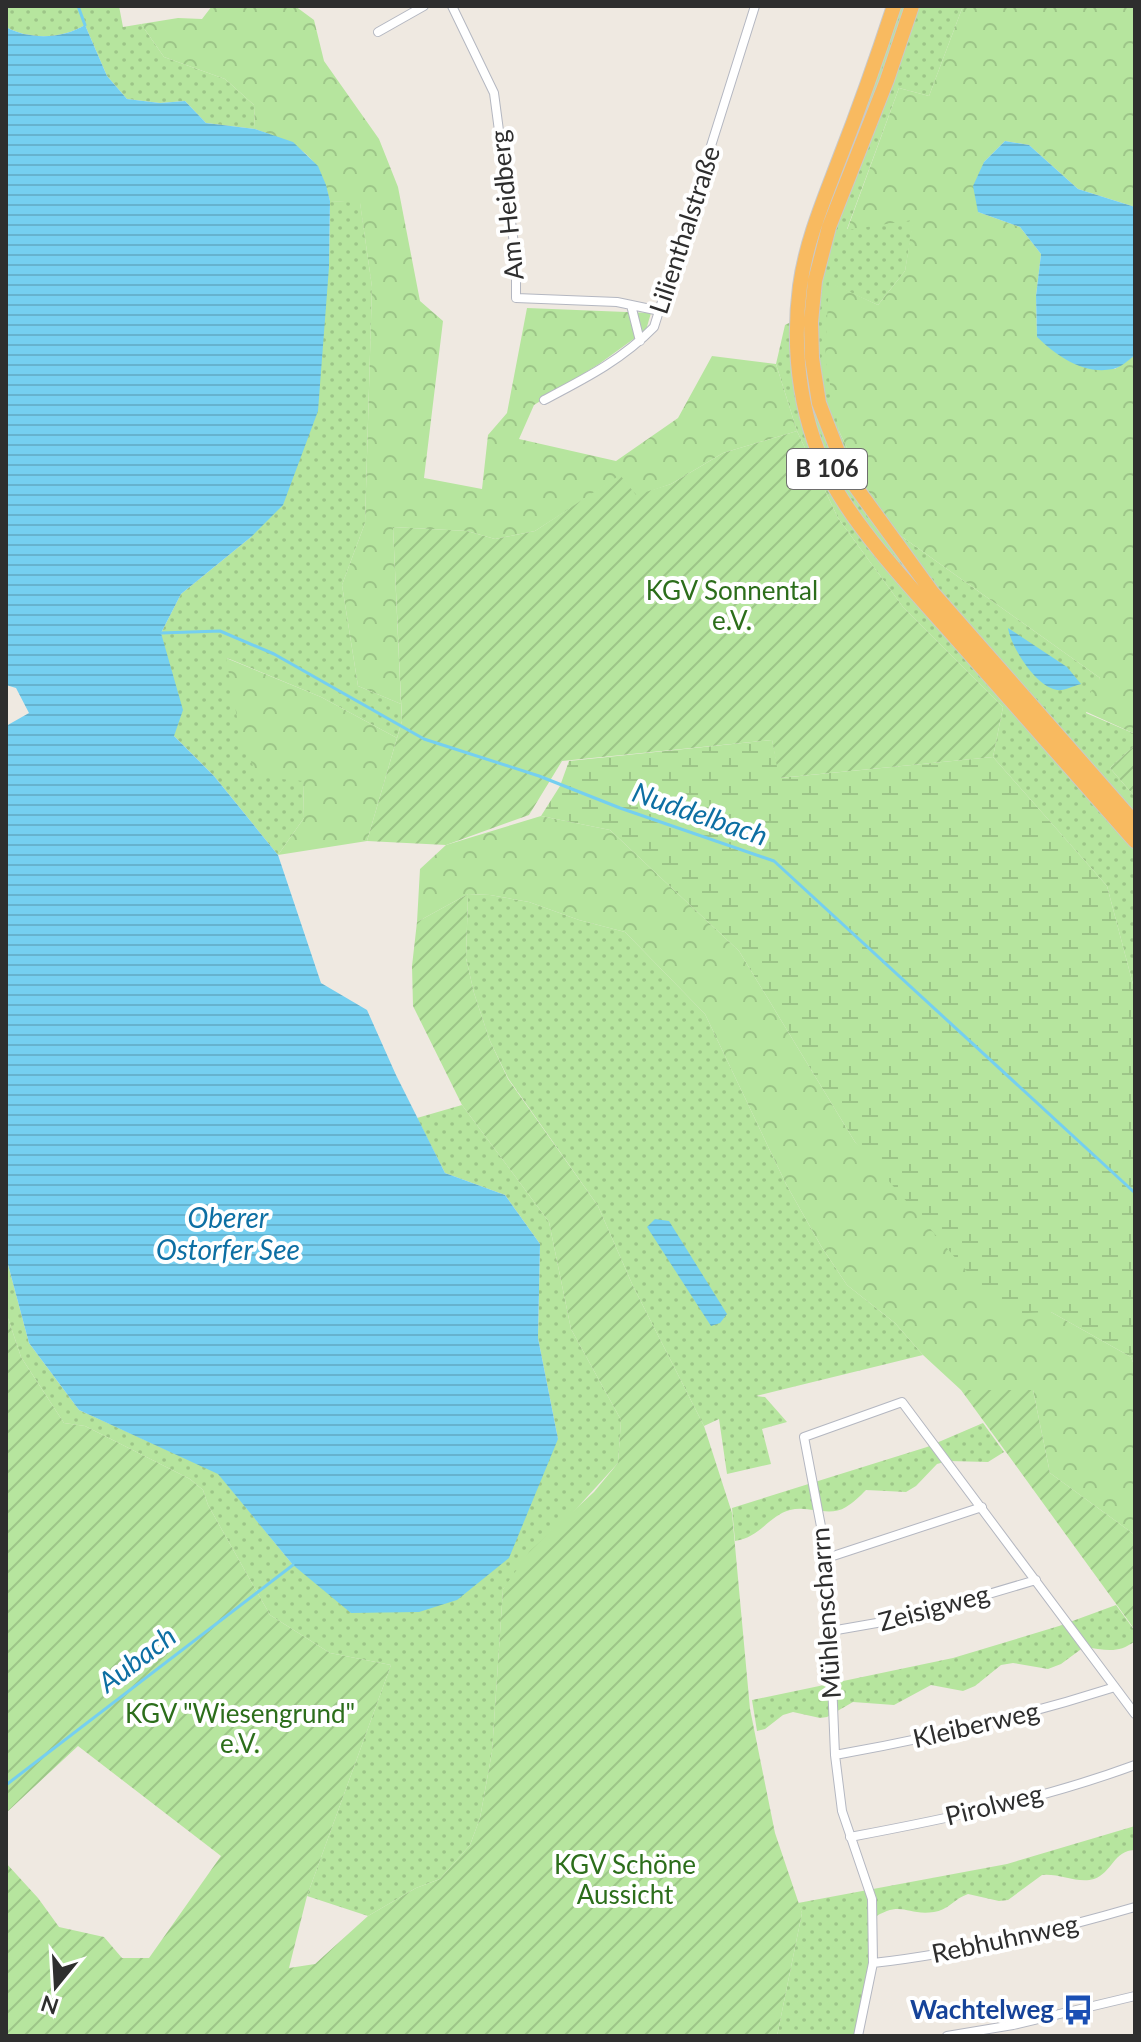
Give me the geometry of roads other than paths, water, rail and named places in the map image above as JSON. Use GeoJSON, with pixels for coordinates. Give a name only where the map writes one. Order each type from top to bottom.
{"type":"FeatureCollection","features":[{"type":"Feature","properties":{"kind":"highway","name":"B 106"},"geometry":{"type":"LineString","coordinates":[[894,6],[810,236],[800,286],[795,342],[803,397],[811,426],[834,485],[854,515],[921,599],[1135,841]]}},
{"type":"Feature","properties":{"kind":"highway","name":"B 106"},"geometry":{"type":"LineString","coordinates":[[912,6],[887,80],[829,227],[815,281],[811,346],[819,403],[847,475],[866,505],[932,592],[1135,823]]}},
{"type":"Feature","properties":{"kind":"street"},"geometry":{"type":"LineString","coordinates":[[378,32],[424,6]]}},
{"type":"Feature","properties":{"kind":"street","name":"Am Heidberg"},"geometry":{"type":"LineString","coordinates":[[452,6],[494,93],[516,259],[516,298],[617,302],[660,311]]}},
{"type":"Feature","properties":{"kind":"street","name":"Lilienthalstraße"},"geometry":{"type":"LineString","coordinates":[[544,400],[612,363],[654,327],[755,6]]}},
{"type":"Feature","properties":{"kind":"street"},"geometry":{"type":"LineString","coordinates":[[631,305],[640,341]]}},
{"type":"Feature","properties":{"kind":"street","name":"Mühlenscharrn"},"geometry":{"type":"LineString","coordinates":[[858,2036],[873,1963],[872,1899],[842,1811],[835,1755],[827,1558],[804,1437],[902,1402],[1135,1714]]}},
{"type":"Feature","properties":{"kind":"street"},"geometry":{"type":"LineString","coordinates":[[827,1558],[982,1507]]}},
{"type":"Feature","properties":{"kind":"street","name":"Zeisigweg"},"geometry":{"type":"LineString","coordinates":[[831,1631],[911,1617],[1036,1580]]}},
{"type":"Feature","properties":{"kind":"street","name":"Kleiberweg"},"geometry":{"type":"LineString","coordinates":[[835,1755],[977,1728],[1115,1687]]}},
{"type":"Feature","properties":{"kind":"street","name":"Pirolweg"},"geometry":{"type":"LineString","coordinates":[[850,1837],[982,1810],[1103,1777],[1135,1765]]}},
{"type":"Feature","properties":{"kind":"street","name":"Rebhuhnweg"},"geometry":{"type":"LineString","coordinates":[[873,1963],[1002,1942],[1135,1907]]}},
{"type":"Feature","properties":{"kind":"street"},"geometry":{"type":"LineString","coordinates":[[947,2036],[1013,2025],[1135,1996]]}},
{"type":"Feature","properties":{"kind":"water","name":"Oberer Ostorfer See"},"geometry":{"type":"Polygon","coordinates":[[[85,25],[107,76],[127,99],[160,103],[185,101],[206,123],[255,129],[293,142],[318,166],[330,201],[329,267],[318,411],[283,505],[251,537],[181,594],[161,633],[183,710],[174,736],[214,776],[278,855],[321,983],[367,1010],[445,1173],[505,1195],[540,1244],[538,1338],[558,1439],[509,1558],[457,1600],[419,1612],[351,1613],[293,1565],[218,1474],[79,1410],[29,1343],[6,1257],[6,726],[29,713],[16,688],[6,685],[6,27],[25,34],[46,36],[67,33],[85,25]]]}},
{"type":"Feature","properties":{"kind":"water"},"geometry":{"type":"Polygon","coordinates":[[[1005,141],[1029,145],[1078,189],[1135,207],[1135,355],[1119,367],[1102,370],[1081,367],[1053,351],[1037,337],[1036,296],[1041,254],[1020,227],[978,212],[973,186],[984,162],[1005,141]]]}},
{"type":"Feature","properties":{"kind":"water"},"geometry":{"type":"Polygon","coordinates":[[[1008,628],[1067,667],[1081,684],[1057,690],[1041,682],[1019,655],[1008,628]]]}},
{"type":"Feature","properties":{"kind":"water"},"geometry":{"type":"Polygon","coordinates":[[[655,1219],[669,1221],[727,1314],[720,1323],[711,1326],[647,1227],[655,1219]]]}},
{"type":"Feature","properties":{"kind":"waterway"},"geometry":{"type":"LineString","coordinates":[[78,6],[85,25]]}},
{"type":"Feature","properties":{"kind":"waterway","name":"Nuddelbach"},"geometry":{"type":"LineString","coordinates":[[161,633],[220,631],[274,654],[424,739],[539,776],[620,808],[774,861],[1135,1193]]}},
{"type":"Feature","properties":{"kind":"waterway","name":"Aubach"},"geometry":{"type":"LineString","coordinates":[[6,1785],[293,1565]]}},
{"type":"Feature","properties":{"kind":"place","name":"Wachtelweg"},"geometry":{"type":"Point","coordinates":[1078,2010]}},
{"type":"Feature","properties":{"kind":"park label","name":"KGV Sonnental e.V."},"geometry":{"type":"Point","coordinates":[732,606]}},
{"type":"Feature","properties":{"kind":"park label","name":"KGV \"Wiesengrund\" e.V."},"geometry":{"type":"Point","coordinates":[240,1729]}},
{"type":"Feature","properties":{"kind":"park label","name":"KGV Schöne Aussicht"},"geometry":{"type":"Point","coordinates":[625,1880]}}]}
